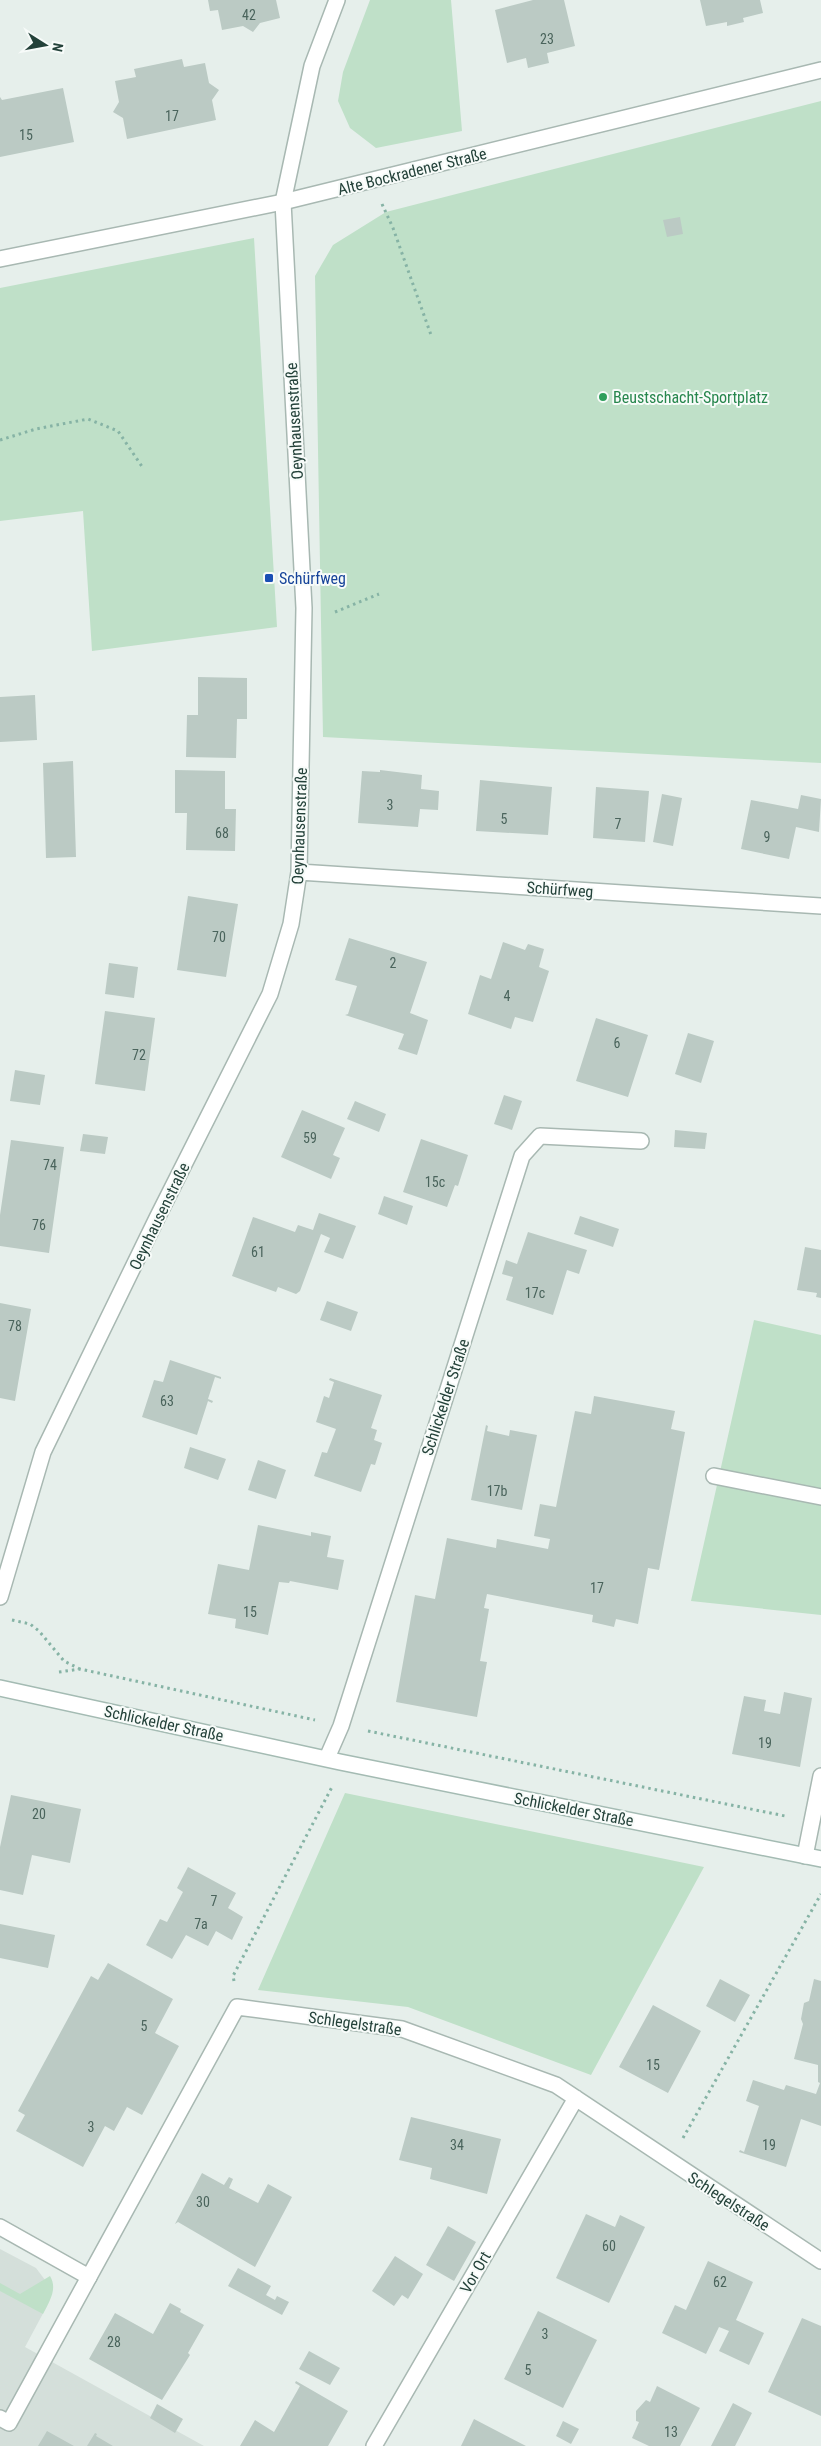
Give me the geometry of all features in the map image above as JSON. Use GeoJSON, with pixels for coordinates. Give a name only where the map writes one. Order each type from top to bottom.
{"type":"FeatureCollection","features":[{"type":"Feature","properties":{"kind":"street","name":"Oeynhausenstraße"},"geometry":{"type":"LineString","coordinates":[[0,1597],[43,1452],[157,1218],[270,994],[291,924],[299,872],[304,608],[283,202],[312,66],[336,0]]}},
{"type":"Feature","properties":{"kind":"street","name":"Alte Bockradener Straße"},"geometry":{"type":"LineString","coordinates":[[0,259],[283,202],[821,70]]}},
{"type":"Feature","properties":{"kind":"street","name":"Schürfweg"},"geometry":{"type":"LineString","coordinates":[[299,872],[821,906]]}},
{"type":"Feature","properties":{"kind":"street","name":"Schlickelder Straße"},"geometry":{"type":"LineString","coordinates":[[333,1760],[341,1726],[522,1156],[540,1136],[641,1141]]}},
{"type":"Feature","properties":{"kind":"street"},"geometry":{"type":"LineString","coordinates":[[714,1476],[821,1497]]}},
{"type":"Feature","properties":{"kind":"street","name":"Schlickelder Straße"},"geometry":{"type":"LineString","coordinates":[[0,1688],[333,1760],[821,1859]]}},
{"type":"Feature","properties":{"kind":"street"},"geometry":{"type":"LineString","coordinates":[[805,1856],[821,1776]]}},
{"type":"Feature","properties":{"kind":"street"},"geometry":{"type":"LineString","coordinates":[[0,2418],[9,2423],[237,2007]]}},
{"type":"Feature","properties":{"kind":"street","name":"Schlegelstraße"},"geometry":{"type":"LineString","coordinates":[[237,2007],[402,2028],[556,2085],[821,2261]]}},
{"type":"Feature","properties":{"kind":"street","name":"Vor Ort"},"geometry":{"type":"LineString","coordinates":[[374,2446],[576,2098]]}},
{"type":"Feature","properties":{"kind":"street"},"geometry":{"type":"LineString","coordinates":[[0,2227],[89,2277]]}},
{"type":"Feature","properties":{"kind":"path"},"geometry":{"type":"LineString","coordinates":[[372,181],[393,228],[431,335]]}},
{"type":"Feature","properties":{"kind":"path"},"geometry":{"type":"LineString","coordinates":[[0,440],[36,429],[88,419],[118,431],[143,468]]}},
{"type":"Feature","properties":{"kind":"path"},"geometry":{"type":"LineString","coordinates":[[335,612],[379,594]]}},
{"type":"Feature","properties":{"kind":"path"},"geometry":{"type":"LineString","coordinates":[[7,1619],[30,1624],[40,1631],[64,1660],[80,1669],[341,1726],[813,1822]]}},
{"type":"Feature","properties":{"kind":"path"},"geometry":{"type":"LineString","coordinates":[[54,1672],[80,1669]]}},
{"type":"Feature","properties":{"kind":"path"},"geometry":{"type":"LineString","coordinates":[[237,2007],[233,1976],[329,1795],[333,1760]]}},
{"type":"Feature","properties":{"kind":"path"},"geometry":{"type":"LineString","coordinates":[[670,2162],[821,1894]]}},
{"type":"Feature","properties":{"kind":"shaded area"},"geometry":{"type":"Polygon","coordinates":[[[0,2249],[36,2268],[48,2284],[47,2306],[25,2347],[204,2446],[0,2446],[0,2249]]]}},
{"type":"Feature","properties":{"kind":"green space"},"geometry":{"type":"Polygon","coordinates":[[[370,0],[451,0],[462,131],[376,148],[350,128],[338,101],[343,72],[370,0]]]}},
{"type":"Feature","properties":{"kind":"green space"},"geometry":{"type":"Polygon","coordinates":[[[821,101],[821,763],[323,737],[315,276],[333,245],[386,212],[821,101]]]}},
{"type":"Feature","properties":{"kind":"green space"},"geometry":{"type":"Polygon","coordinates":[[[254,238],[277,627],[92,651],[83,511],[0,521],[0,288],[254,238]]]}},
{"type":"Feature","properties":{"kind":"green space"},"geometry":{"type":"Polygon","coordinates":[[[754,1320],[821,1335],[821,1615],[691,1601],[754,1320]]]}},
{"type":"Feature","properties":{"kind":"green space"},"geometry":{"type":"Polygon","coordinates":[[[345,1793],[704,1867],[591,2075],[408,2007],[258,1990],[345,1793]]]}},
{"type":"Feature","properties":{"kind":"green space"},"geometry":{"type":"Polygon","coordinates":[[[50,2276],[53,2291],[43,2314],[0,2291],[0,2283],[20,2294],[50,2276]]]}},
{"type":"Feature","properties":{"kind":"building"},"geometry":{"type":"Polygon","coordinates":[[[208,0],[276,0],[280,18],[260,23],[253,32],[243,26],[222,30],[218,10],[210,11],[208,0]]]}},
{"type":"Feature","properties":{"kind":"building"},"geometry":{"type":"Polygon","coordinates":[[[533,0],[564,0],[575,46],[547,53],[549,63],[528,68],[526,58],[507,63],[495,10],[533,0]]]}},
{"type":"Feature","properties":{"kind":"building"},"geometry":{"type":"Polygon","coordinates":[[[700,0],[760,0],[763,13],[743,18],[744,22],[727,26],[727,22],[706,26],[700,0]]]}},
{"type":"Feature","properties":{"kind":"building"},"geometry":{"type":"Polygon","coordinates":[[[182,59],[184,67],[205,63],[209,83],[219,90],[212,100],[216,120],[127,139],[123,118],[113,112],[119,102],[115,81],[136,77],[134,69],[182,59]]]}},
{"type":"Feature","properties":{"kind":"building"},"geometry":{"type":"Polygon","coordinates":[[[63,88],[74,142],[0,157],[0,97],[2,100],[63,88]]]}},
{"type":"Feature","properties":{"kind":"building"},"geometry":{"type":"Polygon","coordinates":[[[680,217],[683,234],[667,237],[663,220],[680,217]]]}},
{"type":"Feature","properties":{"kind":"building"},"geometry":{"type":"Polygon","coordinates":[[[198,677],[247,678],[247,719],[237,719],[236,758],[186,757],[187,715],[198,715],[198,677]]]}},
{"type":"Feature","properties":{"kind":"building"},"geometry":{"type":"Polygon","coordinates":[[[35,695],[37,740],[0,742],[0,697],[35,695]]]}},
{"type":"Feature","properties":{"kind":"building"},"geometry":{"type":"Polygon","coordinates":[[[73,761],[76,857],[46,858],[43,763],[73,761]]]}},
{"type":"Feature","properties":{"kind":"building"},"geometry":{"type":"Polygon","coordinates":[[[175,770],[225,771],[225,809],[236,809],[235,851],[186,850],[187,813],[175,813],[175,770]]]}},
{"type":"Feature","properties":{"kind":"building"},"geometry":{"type":"Polygon","coordinates":[[[380,770],[422,775],[421,789],[439,791],[438,810],[420,809],[418,827],[358,823],[362,771],[380,772],[380,770]]]}},
{"type":"Feature","properties":{"kind":"building"},"geometry":{"type":"Polygon","coordinates":[[[480,780],[552,787],[548,835],[476,831],[480,780]]]}},
{"type":"Feature","properties":{"kind":"building"},"geometry":{"type":"Polygon","coordinates":[[[596,787],[649,791],[645,842],[593,838],[596,787]]]}},
{"type":"Feature","properties":{"kind":"building"},"geometry":{"type":"Polygon","coordinates":[[[662,794],[682,798],[673,846],[653,842],[662,794]]]}},
{"type":"Feature","properties":{"kind":"building"},"geometry":{"type":"Polygon","coordinates":[[[801,795],[821,799],[819,832],[796,827],[789,859],[741,849],[751,800],[798,809],[801,795]]]}},
{"type":"Feature","properties":{"kind":"building"},"geometry":{"type":"Polygon","coordinates":[[[188,896],[238,904],[226,977],[177,970],[188,896]]]}},
{"type":"Feature","properties":{"kind":"building"},"geometry":{"type":"Polygon","coordinates":[[[349,938],[427,962],[410,1013],[428,1020],[417,1055],[398,1049],[404,1034],[345,1015],[348,1014],[357,986],[335,980],[349,938]]]}},
{"type":"Feature","properties":{"kind":"building"},"geometry":{"type":"Polygon","coordinates":[[[503,942],[525,950],[528,944],[544,949],[539,967],[549,971],[533,1022],[515,1017],[511,1029],[468,1014],[480,975],[491,979],[503,942]]]}},
{"type":"Feature","properties":{"kind":"building"},"geometry":{"type":"Polygon","coordinates":[[[109,963],[138,967],[134,998],[105,994],[109,963]]]}},
{"type":"Feature","properties":{"kind":"building"},"geometry":{"type":"Polygon","coordinates":[[[105,1011],[155,1018],[145,1091],[95,1084],[105,1011]]]}},
{"type":"Feature","properties":{"kind":"building"},"geometry":{"type":"Polygon","coordinates":[[[596,1018],[648,1035],[628,1097],[576,1081],[596,1018]]]}},
{"type":"Feature","properties":{"kind":"building"},"geometry":{"type":"Polygon","coordinates":[[[688,1033],[714,1041],[701,1083],[675,1074],[688,1033]]]}},
{"type":"Feature","properties":{"kind":"building"},"geometry":{"type":"Polygon","coordinates":[[[15,1070],[45,1075],[40,1105],[10,1101],[15,1070]]]}},
{"type":"Feature","properties":{"kind":"building"},"geometry":{"type":"Polygon","coordinates":[[[504,1095],[522,1101],[512,1130],[494,1124],[504,1095]]]}},
{"type":"Feature","properties":{"kind":"building"},"geometry":{"type":"Polygon","coordinates":[[[355,1101],[386,1114],[379,1132],[347,1119],[355,1101]]]}},
{"type":"Feature","properties":{"kind":"building"},"geometry":{"type":"Polygon","coordinates":[[[302,1110],[345,1128],[333,1155],[340,1158],[331,1179],[281,1157],[302,1110]]]}},
{"type":"Feature","properties":{"kind":"building"},"geometry":{"type":"Polygon","coordinates":[[[675,1130],[707,1133],[705,1149],[674,1147],[675,1130]]]}},
{"type":"Feature","properties":{"kind":"building"},"geometry":{"type":"Polygon","coordinates":[[[83,1134],[108,1137],[105,1154],[80,1151],[83,1134]]]}},
{"type":"Feature","properties":{"kind":"building"},"geometry":{"type":"Polygon","coordinates":[[[421,1139],[468,1155],[458,1186],[455,1185],[447,1207],[403,1192],[421,1139]]]}},
{"type":"Feature","properties":{"kind":"building"},"geometry":{"type":"Polygon","coordinates":[[[11,1140],[64,1147],[49,1253],[0,1246],[0,1215],[11,1140]]]}},
{"type":"Feature","properties":{"kind":"building"},"geometry":{"type":"Polygon","coordinates":[[[384,1196],[413,1206],[407,1225],[378,1214],[384,1196]]]}},
{"type":"Feature","properties":{"kind":"building"},"geometry":{"type":"Polygon","coordinates":[[[319,1213],[356,1226],[343,1259],[324,1252],[330,1238],[321,1234],[300,1291],[296,1294],[278,1287],[276,1292],[232,1276],[253,1217],[295,1232],[298,1225],[313,1230],[319,1213]]]}},
{"type":"Feature","properties":{"kind":"building"},"geometry":{"type":"Polygon","coordinates":[[[580,1216],[619,1229],[613,1247],[574,1234],[580,1216]]]}},
{"type":"Feature","properties":{"kind":"building"},"geometry":{"type":"Polygon","coordinates":[[[528,1232],[587,1250],[579,1274],[567,1270],[553,1315],[506,1300],[513,1277],[502,1274],[506,1260],[517,1264],[528,1232]]]}},
{"type":"Feature","properties":{"kind":"building"},"geometry":{"type":"Polygon","coordinates":[[[805,1247],[821,1250],[821,1298],[816,1297],[817,1293],[797,1290],[805,1247]]]}},
{"type":"Feature","properties":{"kind":"building"},"geometry":{"type":"Polygon","coordinates":[[[327,1301],[358,1312],[351,1331],[320,1320],[327,1301]]]}},
{"type":"Feature","properties":{"kind":"building"},"geometry":{"type":"Polygon","coordinates":[[[0,1303],[31,1309],[15,1401],[0,1398],[0,1303]]]}},
{"type":"Feature","properties":{"kind":"building"},"geometry":{"type":"Polygon","coordinates":[[[170,1360],[221,1377],[221,1379],[215,1377],[208,1399],[213,1401],[212,1403],[208,1401],[197,1435],[142,1417],[154,1380],[163,1382],[170,1360]]]}},
{"type":"Feature","properties":{"kind":"building"},"geometry":{"type":"Polygon","coordinates":[[[330,1378],[382,1395],[371,1428],[377,1430],[374,1440],[382,1443],[375,1465],[371,1464],[361,1492],[314,1476],[322,1452],[327,1453],[336,1429],[316,1422],[324,1396],[329,1398],[334,1382],[329,1380],[330,1378]]]}},
{"type":"Feature","properties":{"kind":"building"},"geometry":{"type":"Polygon","coordinates":[[[594,1396],[675,1411],[671,1429],[685,1432],[659,1570],[648,1568],[638,1624],[616,1619],[614,1627],[592,1622],[593,1615],[487,1594],[484,1608],[489,1609],[480,1661],[487,1662],[477,1717],[396,1702],[415,1595],[435,1599],[447,1538],[496,1548],[497,1539],[548,1549],[550,1539],[534,1536],[540,1504],[556,1507],[575,1411],[591,1414],[594,1396]]]}},
{"type":"Feature","properties":{"kind":"building"},"geometry":{"type":"Polygon","coordinates":[[[486,1425],[488,1426],[487,1431],[509,1436],[510,1430],[537,1435],[522,1510],[471,1500],[486,1425]]]}},
{"type":"Feature","properties":{"kind":"building"},"geometry":{"type":"Polygon","coordinates":[[[190,1447],[226,1459],[218,1480],[184,1468],[190,1447]]]}},
{"type":"Feature","properties":{"kind":"building"},"geometry":{"type":"Polygon","coordinates":[[[258,1460],[286,1470],[276,1499],[248,1490],[258,1460]]]}},
{"type":"Feature","properties":{"kind":"building"},"geometry":{"type":"Polygon","coordinates":[[[258,1525],[311,1536],[311,1532],[331,1536],[327,1557],[344,1560],[338,1590],[290,1581],[289,1583],[279,1582],[268,1635],[235,1628],[236,1619],[208,1614],[218,1564],[249,1570],[258,1525]]]}},
{"type":"Feature","properties":{"kind":"building"},"geometry":{"type":"Polygon","coordinates":[[[784,1692],[812,1698],[800,1767],[732,1754],[744,1696],[766,1700],[764,1711],[780,1714],[784,1692]]]}},
{"type":"Feature","properties":{"kind":"building"},"geometry":{"type":"Polygon","coordinates":[[[11,1795],[81,1809],[70,1863],[32,1855],[23,1895],[0,1890],[0,1847],[11,1795]]]}},
{"type":"Feature","properties":{"kind":"building"},"geometry":{"type":"Polygon","coordinates":[[[188,1867],[236,1893],[228,1908],[243,1917],[232,1940],[216,1931],[208,1946],[186,1935],[172,1959],[146,1945],[160,1919],[167,1922],[183,1892],[177,1888],[188,1867]]]}},
{"type":"Feature","properties":{"kind":"building"},"geometry":{"type":"Polygon","coordinates":[[[0,1924],[55,1935],[48,1968],[0,1958],[0,1924]]]}},
{"type":"Feature","properties":{"kind":"building"},"geometry":{"type":"Polygon","coordinates":[[[108,1963],[173,1999],[155,2033],[179,2046],[142,2115],[127,2107],[114,2131],[105,2126],[83,2167],[16,2131],[25,2115],[18,2111],[91,1976],[98,1980],[108,1963]]]}},
{"type":"Feature","properties":{"kind":"building"},"geometry":{"type":"Polygon","coordinates":[[[720,1979],[750,1995],[735,2022],[706,2006],[720,1979]]]}},
{"type":"Feature","properties":{"kind":"building"},"geometry":{"type":"Polygon","coordinates":[[[814,1979],[821,1981],[821,2126],[801,2119],[786,2167],[739,2152],[740,2150],[744,2152],[759,2106],[746,2101],[753,2080],[784,2090],[786,2085],[816,2094],[820,2083],[818,2082],[818,2065],[794,2059],[803,2024],[801,2019],[804,2003],[809,2001],[814,1979]]]}},
{"type":"Feature","properties":{"kind":"building"},"geometry":{"type":"Polygon","coordinates":[[[653,2005],[701,2031],[668,2093],[619,2067],[653,2005]]]}},
{"type":"Feature","properties":{"kind":"building"},"geometry":{"type":"Polygon","coordinates":[[[411,2117],[501,2139],[487,2194],[430,2179],[432,2168],[399,2160],[411,2117]]]}},
{"type":"Feature","properties":{"kind":"building"},"geometry":{"type":"Polygon","coordinates":[[[202,2173],[224,2185],[229,2177],[233,2179],[229,2188],[258,2203],[268,2184],[292,2197],[255,2267],[178,2222],[175,2224],[202,2173]]]}},
{"type":"Feature","properties":{"kind":"building"},"geometry":{"type":"Polygon","coordinates":[[[586,2214],[615,2227],[620,2215],[645,2227],[609,2303],[556,2278],[586,2214]]]}},
{"type":"Feature","properties":{"kind":"building"},"geometry":{"type":"Polygon","coordinates":[[[448,2226],[476,2242],[454,2281],[426,2265],[448,2226]]]}},
{"type":"Feature","properties":{"kind":"building"},"geometry":{"type":"Polygon","coordinates":[[[395,2256],[423,2274],[408,2299],[402,2295],[394,2306],[372,2291],[395,2256]]]}},
{"type":"Feature","properties":{"kind":"building"},"geometry":{"type":"Polygon","coordinates":[[[708,2261],[753,2282],[736,2320],[764,2333],[749,2365],[719,2351],[729,2331],[719,2327],[706,2354],[662,2333],[675,2305],[686,2310],[708,2261]]]}},
{"type":"Feature","properties":{"kind":"building"},"geometry":{"type":"Polygon","coordinates":[[[238,2268],[271,2286],[266,2295],[275,2300],[277,2296],[289,2302],[282,2315],[228,2286],[238,2268]]]}},
{"type":"Feature","properties":{"kind":"building"},"geometry":{"type":"Polygon","coordinates":[[[170,2303],[181,2309],[180,2312],[204,2325],[188,2353],[190,2355],[162,2400],[89,2359],[115,2313],[153,2334],[170,2303]]]}},
{"type":"Feature","properties":{"kind":"building"},"geometry":{"type":"Polygon","coordinates":[[[538,2311],[597,2340],[563,2408],[504,2379],[538,2311]]]}},
{"type":"Feature","properties":{"kind":"building"},"geometry":{"type":"Polygon","coordinates":[[[802,2318],[821,2326],[821,2416],[768,2392],[802,2318]]]}},
{"type":"Feature","properties":{"kind":"building"},"geometry":{"type":"Polygon","coordinates":[[[309,2351],[340,2368],[330,2385],[299,2369],[309,2351]]]}},
{"type":"Feature","properties":{"kind":"building"},"geometry":{"type":"Polygon","coordinates":[[[296,2381],[348,2411],[328,2446],[240,2446],[255,2420],[274,2432],[300,2386],[295,2383],[296,2381]]]}},
{"type":"Feature","properties":{"kind":"building"},"geometry":{"type":"Polygon","coordinates":[[[657,2386],[700,2408],[680,2446],[649,2446],[632,2438],[639,2422],[636,2421],[636,2411],[646,2400],[650,2402],[657,2386]]]}},
{"type":"Feature","properties":{"kind":"building"},"geometry":{"type":"Polygon","coordinates":[[[733,2403],[752,2413],[735,2446],[711,2446],[733,2403]]]}},
{"type":"Feature","properties":{"kind":"building"},"geometry":{"type":"Polygon","coordinates":[[[157,2404],[183,2419],[175,2433],[150,2418],[157,2404]]]}},
{"type":"Feature","properties":{"kind":"building"},"geometry":{"type":"Polygon","coordinates":[[[474,2419],[526,2446],[461,2446],[474,2419]]]}},
{"type":"Feature","properties":{"kind":"building"},"geometry":{"type":"Polygon","coordinates":[[[563,2421],[579,2429],[571,2444],[556,2436],[563,2421]]]}},
{"type":"Feature","properties":{"kind":"building"},"geometry":{"type":"Polygon","coordinates":[[[47,2431],[74,2446],[38,2446],[47,2431]]]}},
{"type":"Feature","properties":{"kind":"building"},"geometry":{"type":"Polygon","coordinates":[[[95,2433],[97,2434],[96,2436],[113,2446],[87,2446],[95,2433]]]}},
{"type":"Feature","properties":{"kind":"place","name":"Beustschacht-Sportplatz"},"geometry":{"type":"Point","coordinates":[603,397]}},
{"type":"Feature","properties":{"kind":"place","name":"Schürfweg"},"geometry":{"type":"Point","coordinates":[269,578]}}]}
